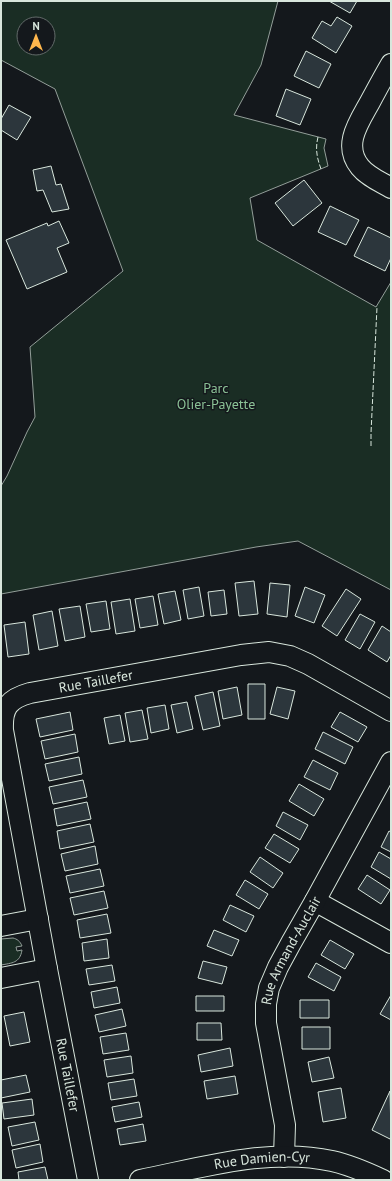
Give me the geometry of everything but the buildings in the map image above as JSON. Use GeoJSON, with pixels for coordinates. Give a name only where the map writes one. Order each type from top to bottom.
{"type":"FeatureCollection","features":[{"type":"Feature","properties":{"kind":"street"},"geometry":{"type":"LineString","coordinates":[[391,64],[356,127],[352,146],[355,159],[361,169],[391,188]]}},
{"type":"Feature","properties":{"kind":"street","name":"Rue Taillefer"},"geometry":{"type":"LineString","coordinates":[[88,1180],[47,970],[3,730],[3,717],[10,702],[15,698],[30,694],[241,655],[269,652],[290,656],[308,664],[391,711]]}},
{"type":"Feature","properties":{"kind":"street","name":"Rue Armand-Auclair"},"geometry":{"type":"LineString","coordinates":[[284,1157],[284,1125],[266,1023],[266,1004],[269,988],[278,967],[391,762]]}},
{"type":"Feature","properties":{"kind":"street"},"geometry":{"type":"LineString","coordinates":[[315,901],[391,943]]}},
{"type":"Feature","properties":{"kind":"street"},"geometry":{"type":"LineString","coordinates":[[1,926],[38,919]]}},
{"type":"Feature","properties":{"kind":"street"},"geometry":{"type":"LineString","coordinates":[[1,978],[47,970]]}},
{"type":"Feature","properties":{"kind":"street","name":"Rue Damien-Cyr"},"geometry":{"type":"LineString","coordinates":[[140,1180],[231,1162],[284,1157],[309,1158],[340,1163],[383,1180]]}},
{"type":"Feature","properties":{"kind":"green space","name":"Parc Olier-Payette"},"geometry":{"type":"Polygon","coordinates":[[[2,1],[278,1],[261,65],[234,115],[326,139],[324,148],[328,166],[250,198],[257,240],[376,307],[391,282],[391,590],[298,541],[256,547],[1,594],[1,486],[35,417],[30,347],[123,271],[55,89],[1,60],[2,1]]]}},
{"type":"Feature","properties":{"kind":"green space"},"geometry":{"type":"Polygon","coordinates":[[[13,938],[18,940],[22,946],[16,947],[17,951],[22,950],[21,954],[15,962],[1,965],[1,939],[13,938]]]}},
{"type":"Feature","properties":{"kind":"fence"},"geometry":{"type":"LineString","coordinates":[[318,137],[317,153],[321,169]]}},
{"type":"Feature","properties":{"kind":"fence"},"geometry":{"type":"LineString","coordinates":[[371,446],[377,307]]}}]}
